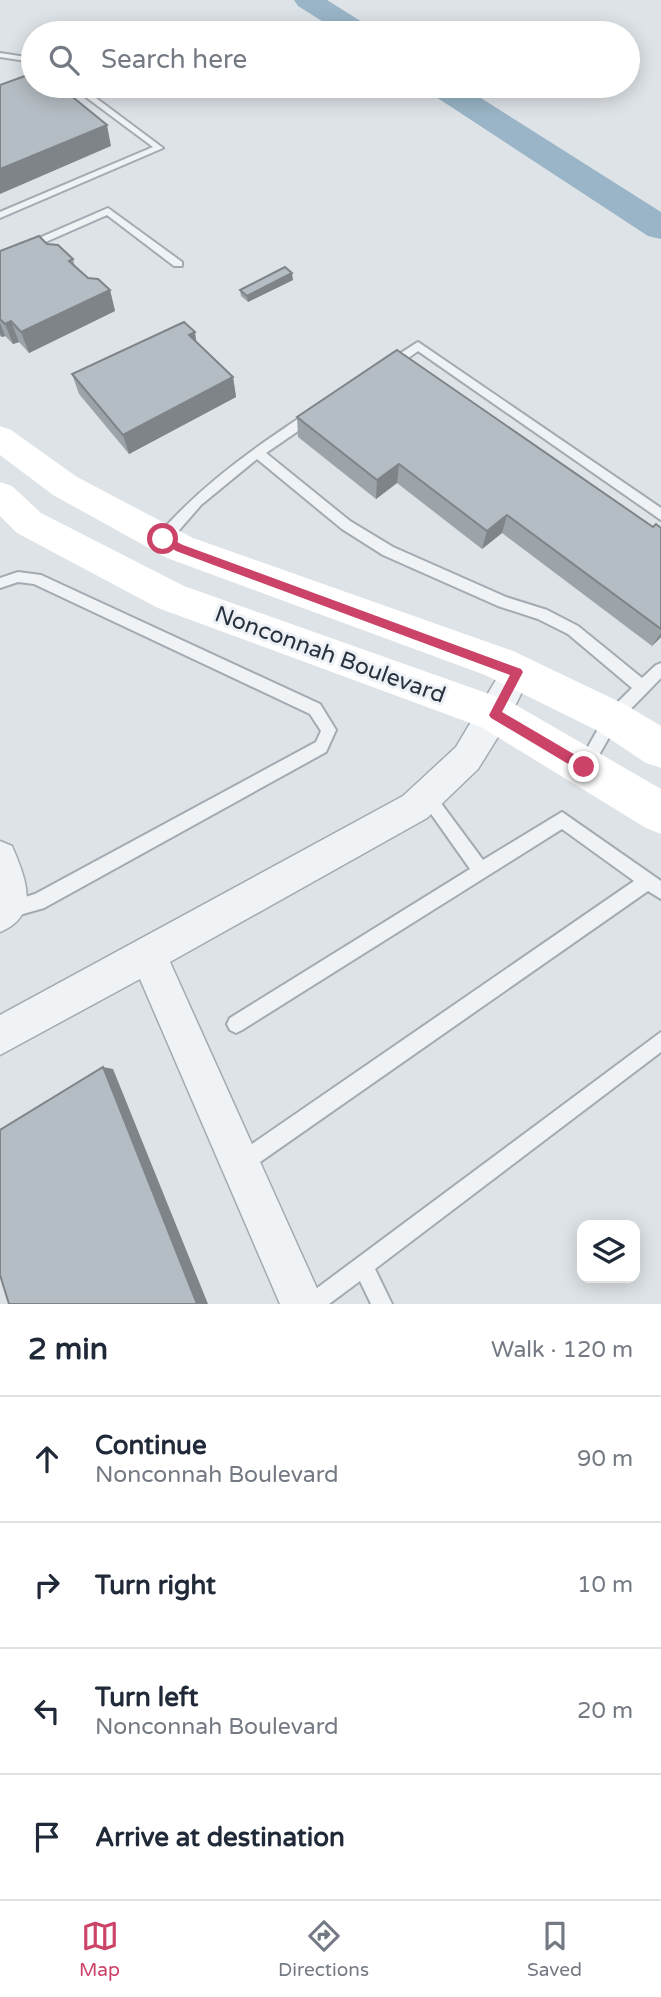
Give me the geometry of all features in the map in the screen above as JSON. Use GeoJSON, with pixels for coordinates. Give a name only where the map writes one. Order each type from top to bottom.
{"type":"FeatureCollection","features":[{"type":"Feature","properties":{"kind":"street"},"geometry":{"type":"LineString","coordinates":[[0,438],[65,486],[180,548],[517,672],[612,718],[661,749]]}},
{"type":"Feature","properties":{"kind":"street","name":"Nonconnah Boulevard"},"geometry":{"type":"LineString","coordinates":[[0,495],[29,523],[171,597],[495,715],[661,813]]}},
{"type":"Feature","properties":{"kind":"street"},"geometry":{"type":"LineString","coordinates":[[0,1036],[415,807],[467,758],[495,715],[517,672]]}},
{"type":"Feature","properties":{"kind":"street"},"geometry":{"type":"LineString","coordinates":[[0,858],[11,902],[1,913]]}},
{"type":"Feature","properties":{"kind":"street"},"geometry":{"type":"LineString","coordinates":[[148,955],[302,1304]]}},
{"type":"Feature","properties":{"kind":"lane"},"geometry":{"type":"LineString","coordinates":[[0,55],[21,58]]}},
{"type":"Feature","properties":{"kind":"lane"},"geometry":{"type":"LineString","coordinates":[[0,215],[159,148],[91,98]]}},
{"type":"Feature","properties":{"kind":"lane"},"geometry":{"type":"LineString","coordinates":[[0,259],[108,211],[178,264]]}},
{"type":"Feature","properties":{"kind":"lane"},"geometry":{"type":"LineString","coordinates":[[372,376],[418,346],[661,515]]}},
{"type":"Feature","properties":{"kind":"lane"},"geometry":{"type":"LineString","coordinates":[[163,539],[184,512],[209,487],[326,407]]}},
{"type":"Feature","properties":{"kind":"lane"},"geometry":{"type":"LineString","coordinates":[[257,452],[346,525],[388,551],[503,602],[542,614],[573,630],[643,688]]}},
{"type":"Feature","properties":{"kind":"lane"},"geometry":{"type":"LineString","coordinates":[[0,583],[18,578],[36,579],[315,709],[329,730],[321,747],[38,902],[1,913]]}},
{"type":"Feature","properties":{"kind":"lane"},"geometry":{"type":"LineString","coordinates":[[584,767],[612,718],[661,669]]}},
{"type":"Feature","properties":{"kind":"lane"},"geometry":{"type":"LineString","coordinates":[[427,796],[481,871]]}},
{"type":"Feature","properties":{"kind":"lane"},"geometry":{"type":"LineString","coordinates":[[236,1024],[562,820],[655,886],[240,1164]]}},
{"type":"Feature","properties":{"kind":"lane"},"geometry":{"type":"LineString","coordinates":[[312,1304],[661,1041]]}},
{"type":"Feature","properties":{"kind":"lane"},"geometry":{"type":"LineString","coordinates":[[363,1266],[382,1304]]}},
{"type":"Feature","properties":{"kind":"building"},"geometry":{"type":"Polygon","coordinates":[[[21,77],[21,98],[74,98],[107,125],[0,169],[0,85],[21,77]]]}},
{"type":"Feature","properties":{"kind":"building"},"geometry":{"type":"Polygon","coordinates":[[[39,236],[47,244],[58,245],[73,259],[69,261],[88,278],[98,279],[110,290],[21,332],[11,321],[5,324],[0,319],[0,251],[39,236]]]}},
{"type":"Feature","properties":{"kind":"building"},"geometry":{"type":"Polygon","coordinates":[[[285,267],[292,273],[247,296],[240,290],[285,267]]]}},
{"type":"Feature","properties":{"kind":"building"},"geometry":{"type":"Polygon","coordinates":[[[184,322],[195,332],[189,335],[233,377],[123,435],[72,374],[184,322]]]}},
{"type":"Feature","properties":{"kind":"building"},"geometry":{"type":"Polygon","coordinates":[[[397,350],[653,527],[656,524],[661,528],[661,629],[507,515],[487,531],[399,464],[377,480],[297,417],[397,350]]]}},
{"type":"Feature","properties":{"kind":"building"},"geometry":{"type":"Polygon","coordinates":[[[103,1067],[197,1304],[9,1304],[0,1275],[0,1130],[103,1067]]]}},
{"type":"Feature","properties":{"kind":"waterway"},"geometry":{"type":"LineString","coordinates":[[308,0],[341,21]]}},
{"type":"Feature","properties":{"kind":"waterway"},"geometry":{"type":"LineString","coordinates":[[460,98],[661,228]]}},
{"type":"Feature","properties":{"kind":"route"},"geometry":{"type":"LineString","coordinates":[[163,539],[180,548],[499,663],[517,672],[495,715],[584,767]]}}]}
